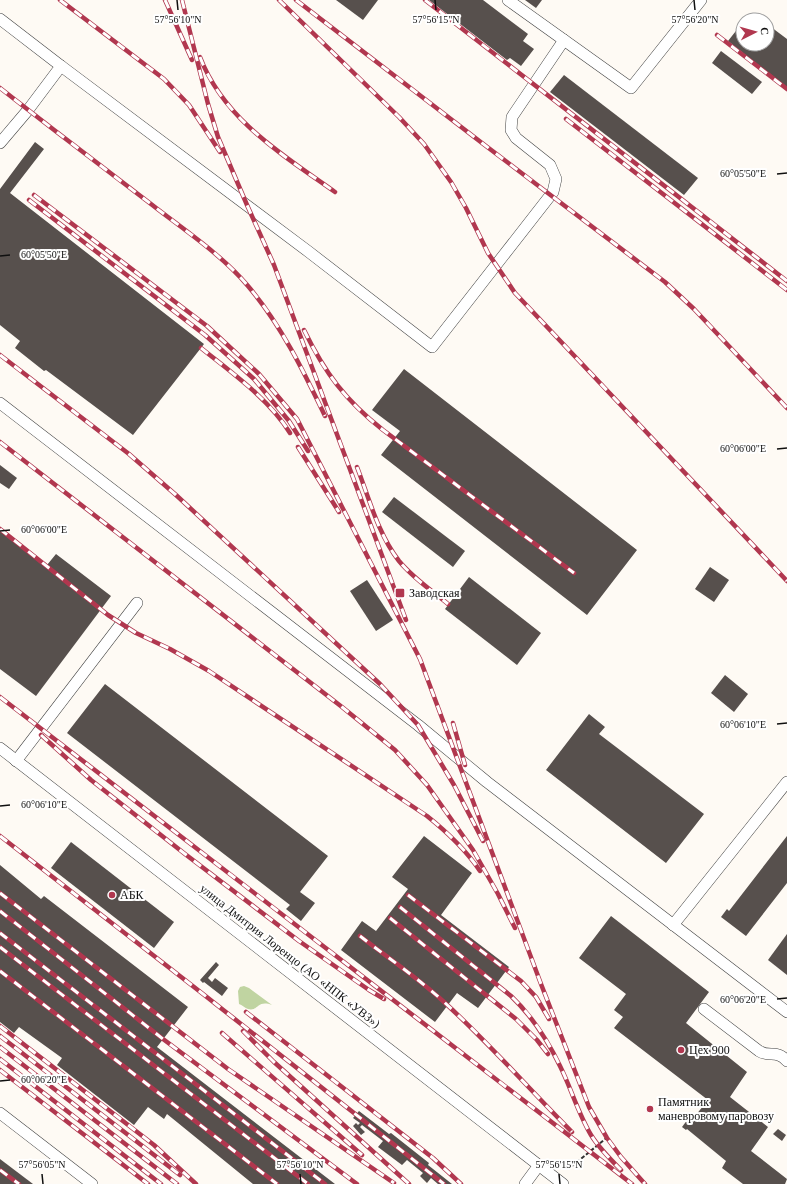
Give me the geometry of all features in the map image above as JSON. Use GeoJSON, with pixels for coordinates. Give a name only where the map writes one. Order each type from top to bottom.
{"type":"FeatureCollection","features":[{"type":"Feature","properties":{"kind":"lane"},"geometry":{"type":"LineString","coordinates":[[508,0],[631,88],[701,0]]}},
{"type":"Feature","properties":{"kind":"lane"},"geometry":{"type":"LineString","coordinates":[[0,19],[432,347],[553,192],[556,178],[550,165],[516,138],[511,130],[512,117],[564,40]]}},
{"type":"Feature","properties":{"kind":"lane"},"geometry":{"type":"LineString","coordinates":[[0,143],[28,110],[61,66]]}},
{"type":"Feature","properties":{"kind":"lane"},"geometry":{"type":"LineString","coordinates":[[0,403],[418,725],[487,782],[787,1012]]}},
{"type":"Feature","properties":{"kind":"lane"},"geometry":{"type":"LineString","coordinates":[[16,761],[137,603]]}},
{"type":"Feature","properties":{"kind":"lane","name":"улица Дмитрия Лоренцо (АО «НПК «УВЗ»)"},"geometry":{"type":"LineString","coordinates":[[0,748],[563,1184]]}},
{"type":"Feature","properties":{"kind":"lane"},"geometry":{"type":"LineString","coordinates":[[673,925],[787,782]]}},
{"type":"Feature","properties":{"kind":"lane"},"geometry":{"type":"LineString","coordinates":[[704,1009],[759,1051],[763,1053],[780,1054],[787,1061]]}},
{"type":"Feature","properties":{"kind":"lane"},"geometry":{"type":"LineString","coordinates":[[0,1113],[92,1184]]}},
{"type":"Feature","properties":{"kind":"lane"},"geometry":{"type":"LineString","coordinates":[[525,1184],[539,1165]]}},
{"type":"Feature","properties":{"kind":"path"},"geometry":{"type":"LineString","coordinates":[[572,1166],[609,1136]]}},
{"type":"Feature","properties":{"kind":"green space"},"geometry":{"type":"Polygon","coordinates":[[[244,986],[272,1005],[260,1004],[254,1009],[247,1009],[239,1004],[238,991],[240,987],[244,986]]]}},
{"type":"Feature","properties":{"kind":"building"},"geometry":{"type":"Polygon","coordinates":[[[336,0],[378,0],[363,20],[336,0]]]}},
{"type":"Feature","properties":{"kind":"building"},"geometry":{"type":"Polygon","coordinates":[[[429,0],[483,0],[528,34],[523,41],[534,49],[521,66],[510,58],[507,60],[429,0]]]}},
{"type":"Feature","properties":{"kind":"building"},"geometry":{"type":"Polygon","coordinates":[[[525,0],[542,0],[536,8],[525,0]]]}},
{"type":"Feature","properties":{"kind":"building"},"geometry":{"type":"Polygon","coordinates":[[[775,30],[787,39],[787,88],[742,52],[775,52],[775,30]]]}},
{"type":"Feature","properties":{"kind":"building"},"geometry":{"type":"Polygon","coordinates":[[[735,32],[735,47],[728,41],[735,32]]]}},
{"type":"Feature","properties":{"kind":"building"},"geometry":{"type":"Polygon","coordinates":[[[721,51],[762,82],[752,94],[712,63],[721,51]]]}},
{"type":"Feature","properties":{"kind":"building"},"geometry":{"type":"Polygon","coordinates":[[[564,75],[698,178],[684,195],[550,92],[564,75]]]}},
{"type":"Feature","properties":{"kind":"building"},"geometry":{"type":"Polygon","coordinates":[[[35,142],[44,149],[10,193],[204,344],[133,435],[46,370],[44,371],[15,348],[20,341],[0,325],[0,189],[35,142]]]}},
{"type":"Feature","properties":{"kind":"building"},"geometry":{"type":"Polygon","coordinates":[[[404,369],[637,550],[587,615],[381,455],[400,431],[372,410],[404,369]]]}},
{"type":"Feature","properties":{"kind":"building"},"geometry":{"type":"Polygon","coordinates":[[[0,465],[17,478],[9,489],[0,483],[0,465]]]}},
{"type":"Feature","properties":{"kind":"building"},"geometry":{"type":"Polygon","coordinates":[[[394,497],[465,551],[453,567],[382,512],[394,497]]]}},
{"type":"Feature","properties":{"kind":"building"},"geometry":{"type":"Polygon","coordinates":[[[0,529],[47,565],[56,554],[111,596],[36,696],[0,669],[0,529]]]}},
{"type":"Feature","properties":{"kind":"building"},"geometry":{"type":"Polygon","coordinates":[[[710,567],[729,580],[714,602],[695,589],[710,567]]]}},
{"type":"Feature","properties":{"kind":"building"},"geometry":{"type":"Polygon","coordinates":[[[469,577],[541,633],[517,665],[445,609],[469,577]]]}},
{"type":"Feature","properties":{"kind":"building"},"geometry":{"type":"Polygon","coordinates":[[[367,580],[393,620],[376,631],[350,591],[367,580]]]}},
{"type":"Feature","properties":{"kind":"building"},"geometry":{"type":"Polygon","coordinates":[[[725,675],[748,694],[734,712],[711,693],[725,675]]]}},
{"type":"Feature","properties":{"kind":"building"},"geometry":{"type":"Polygon","coordinates":[[[105,684],[328,856],[300,892],[315,903],[301,921],[286,909],[290,905],[67,733],[105,684]]]}},
{"type":"Feature","properties":{"kind":"building"},"geometry":{"type":"Polygon","coordinates":[[[589,714],[605,727],[599,734],[704,814],[666,863],[546,770],[589,714]]]}},
{"type":"Feature","properties":{"kind":"building"},"geometry":{"type":"Polygon","coordinates":[[[424,836],[472,873],[441,915],[509,967],[478,1008],[457,993],[435,1022],[341,950],[362,921],[376,931],[408,889],[392,877],[424,836]]]}},
{"type":"Feature","properties":{"kind":"building"},"geometry":{"type":"Polygon","coordinates":[[[787,836],[787,883],[746,936],[721,917],[727,909],[729,911],[787,836]]]}},
{"type":"Feature","properties":{"kind":"building","name":"АБК"},"geometry":{"type":"Polygon","coordinates":[[[71,842],[174,922],[154,948],[51,868],[71,842]]]}},
{"type":"Feature","properties":{"kind":"building"},"geometry":{"type":"Polygon","coordinates":[[[0,865],[41,899],[44,896],[188,1007],[157,1047],[335,1184],[253,1184],[167,1114],[164,1119],[148,1107],[134,1125],[57,1065],[62,1058],[19,1027],[14,1033],[0,1022],[0,865]]]}},
{"type":"Feature","properties":{"kind":"building","name":"Цех 900"},"geometry":{"type":"Polygon","coordinates":[[[611,916],[709,992],[686,1023],[747,1072],[730,1097],[768,1127],[751,1151],[787,1179],[785,1184],[743,1184],[722,1168],[726,1161],[687,1129],[686,1130],[682,1127],[688,1119],[691,1121],[708,1100],[614,1028],[623,1017],[614,1010],[626,994],[579,958],[611,916]]]}},
{"type":"Feature","properties":{"kind":"building"},"geometry":{"type":"Polygon","coordinates":[[[787,934],[787,975],[768,960],[787,934]]]}},
{"type":"Feature","properties":{"kind":"building"},"geometry":{"type":"Polygon","coordinates":[[[216,962],[219,965],[208,978],[212,982],[215,978],[228,988],[222,996],[200,980],[216,962]]]}},
{"type":"Feature","properties":{"kind":"building"},"geometry":{"type":"Polygon","coordinates":[[[359,1111],[389,1134],[391,1133],[429,1163],[428,1165],[452,1184],[438,1184],[431,1178],[427,1183],[420,1176],[423,1173],[407,1160],[402,1165],[378,1147],[383,1141],[362,1125],[360,1127],[365,1132],[361,1135],[353,1126],[356,1123],[358,1125],[360,1123],[353,1118],[359,1111]]]}},
{"type":"Feature","properties":{"kind":"building"},"geometry":{"type":"Polygon","coordinates":[[[778,1129],[786,1135],[782,1141],[773,1134],[778,1129]]]}},
{"type":"Feature","properties":{"kind":"building"},"geometry":{"type":"Polygon","coordinates":[[[0,1159],[33,1184],[0,1184],[0,1159]]]}},
{"type":"Feature","properties":{"kind":"railway"},"geometry":{"type":"LineString","coordinates":[[60,0],[164,79],[189,105],[220,152]]}},
{"type":"Feature","properties":{"kind":"railway"},"geometry":{"type":"LineString","coordinates":[[165,0],[192,60]]}},
{"type":"Feature","properties":{"kind":"railway"},"geometry":{"type":"LineString","coordinates":[[182,0],[208,104],[218,137],[274,265],[406,620]]}},
{"type":"Feature","properties":{"kind":"railway"},"geometry":{"type":"LineString","coordinates":[[279,0],[399,117],[424,144],[451,182],[466,208],[488,253],[515,293],[787,581]]}},
{"type":"Feature","properties":{"kind":"railway"},"geometry":{"type":"LineString","coordinates":[[296,0],[665,282],[694,309],[787,408]]}},
{"type":"Feature","properties":{"kind":"railway"},"geometry":{"type":"LineString","coordinates":[[425,0],[787,281]]}},
{"type":"Feature","properties":{"kind":"railway"},"geometry":{"type":"LineString","coordinates":[[717,35],[787,89]]}},
{"type":"Feature","properties":{"kind":"railway"},"geometry":{"type":"LineString","coordinates":[[200,57],[211,79],[224,99],[240,118],[276,150],[335,192]]}},
{"type":"Feature","properties":{"kind":"railway"},"geometry":{"type":"LineString","coordinates":[[0,88],[202,243],[237,274],[271,316],[291,348],[325,416]]}},
{"type":"Feature","properties":{"kind":"railway"},"geometry":{"type":"LineString","coordinates":[[566,119],[787,290]]}},
{"type":"Feature","properties":{"kind":"railway"},"geometry":{"type":"LineString","coordinates":[[34,195],[207,326],[259,374],[297,419],[420,659],[541,984],[589,1107],[607,1138],[621,1157],[645,1184]]}},
{"type":"Feature","properties":{"kind":"railway"},"geometry":{"type":"LineString","coordinates":[[29,200],[205,335],[254,379],[289,421],[308,451]]}},
{"type":"Feature","properties":{"kind":"railway"},"geometry":{"type":"LineString","coordinates":[[304,330],[328,373],[347,397],[370,419],[574,573]]}},
{"type":"Feature","properties":{"kind":"railway"},"geometry":{"type":"LineString","coordinates":[[201,348],[261,398],[272,409],[290,433]]}},
{"type":"Feature","properties":{"kind":"railway"},"geometry":{"type":"LineString","coordinates":[[0,355],[129,454],[176,495],[380,684],[418,725],[454,785],[483,841]]}},
{"type":"Feature","properties":{"kind":"railway"},"geometry":{"type":"LineString","coordinates":[[0,442],[342,707],[395,750],[427,785],[473,850],[515,928]]}},
{"type":"Feature","properties":{"kind":"railway"},"geometry":{"type":"LineString","coordinates":[[298,447],[339,512]]}},
{"type":"Feature","properties":{"kind":"railway"},"geometry":{"type":"LineString","coordinates":[[357,467],[380,528],[399,561],[422,584],[448,604]]}},
{"type":"Feature","properties":{"kind":"railway"},"geometry":{"type":"LineString","coordinates":[[0,529],[108,615],[136,633],[170,649],[209,671],[427,816],[456,842],[480,871]]}},
{"type":"Feature","properties":{"kind":"railway"},"geometry":{"type":"LineString","coordinates":[[0,697],[632,1184]]}},
{"type":"Feature","properties":{"kind":"railway"},"geometry":{"type":"LineString","coordinates":[[453,723],[465,765]]}},
{"type":"Feature","properties":{"kind":"railway"},"geometry":{"type":"LineString","coordinates":[[41,735],[91,780],[185,854],[299,941],[384,999]]}},
{"type":"Feature","properties":{"kind":"railway"},"geometry":{"type":"LineString","coordinates":[[0,836],[444,1184]]}},
{"type":"Feature","properties":{"kind":"railway"},"geometry":{"type":"LineString","coordinates":[[0,893],[228,1069],[394,1183]]}},
{"type":"Feature","properties":{"kind":"railway"},"geometry":{"type":"LineString","coordinates":[[408,895],[521,981],[536,997],[549,1019]]}},
{"type":"Feature","properties":{"kind":"railway"},"geometry":{"type":"LineString","coordinates":[[400,907],[511,996],[526,1012],[544,1037],[555,1056],[591,1135],[601,1149],[621,1170]]}},
{"type":"Feature","properties":{"kind":"railway"},"geometry":{"type":"LineString","coordinates":[[0,911],[163,1039],[357,1184]]}},
{"type":"Feature","properties":{"kind":"railway"},"geometry":{"type":"LineString","coordinates":[[390,918],[516,1019],[537,1040],[548,1054]]}},
{"type":"Feature","properties":{"kind":"railway"},"geometry":{"type":"LineString","coordinates":[[0,933],[325,1184]]}},
{"type":"Feature","properties":{"kind":"railway"},"geometry":{"type":"LineString","coordinates":[[360,936],[413,976],[444,1002],[572,1132]]}},
{"type":"Feature","properties":{"kind":"railway"},"geometry":{"type":"LineString","coordinates":[[0,947],[308,1184]]}},
{"type":"Feature","properties":{"kind":"railway"},"geometry":{"type":"LineString","coordinates":[[0,971],[277,1184]]}},
{"type":"Feature","properties":{"kind":"railway"},"geometry":{"type":"LineString","coordinates":[[246,1012],[433,1158],[461,1184]]}},
{"type":"Feature","properties":{"kind":"railway"},"geometry":{"type":"LineString","coordinates":[[0,1026],[154,1145],[196,1184]]}},
{"type":"Feature","properties":{"kind":"railway"},"geometry":{"type":"LineString","coordinates":[[243,1031],[274,1062],[409,1184]]}},
{"type":"Feature","properties":{"kind":"railway"},"geometry":{"type":"LineString","coordinates":[[222,1033],[362,1155]]}},
{"type":"Feature","properties":{"kind":"railway"},"geometry":{"type":"LineString","coordinates":[[0,1036],[180,1175]]}},
{"type":"Feature","properties":{"kind":"railway"},"geometry":{"type":"LineString","coordinates":[[0,1047],[177,1184]]}},
{"type":"Feature","properties":{"kind":"railway"},"geometry":{"type":"LineString","coordinates":[[0,1059],[161,1184]]}},
{"type":"Feature","properties":{"kind":"railway"},"geometry":{"type":"LineString","coordinates":[[0,1070],[148,1184]]}},
{"type":"Feature","properties":{"kind":"railway"},"geometry":{"type":"LineString","coordinates":[[0,1170],[19,1184]]}},
{"type":"Feature","properties":{"kind":"place","name":"Заводская"},"geometry":{"type":"Point","coordinates":[400,593]}},
{"type":"Feature","properties":{"kind":"place","name":"АБК"},"geometry":{"type":"Point","coordinates":[112,895]}},
{"type":"Feature","properties":{"kind":"place","name":"Цех 900"},"geometry":{"type":"Point","coordinates":[681,1050]}},
{"type":"Feature","properties":{"kind":"place","name":"Памятник маневровому паровозу"},"geometry":{"type":"Point","coordinates":[650,1109]}}]}
